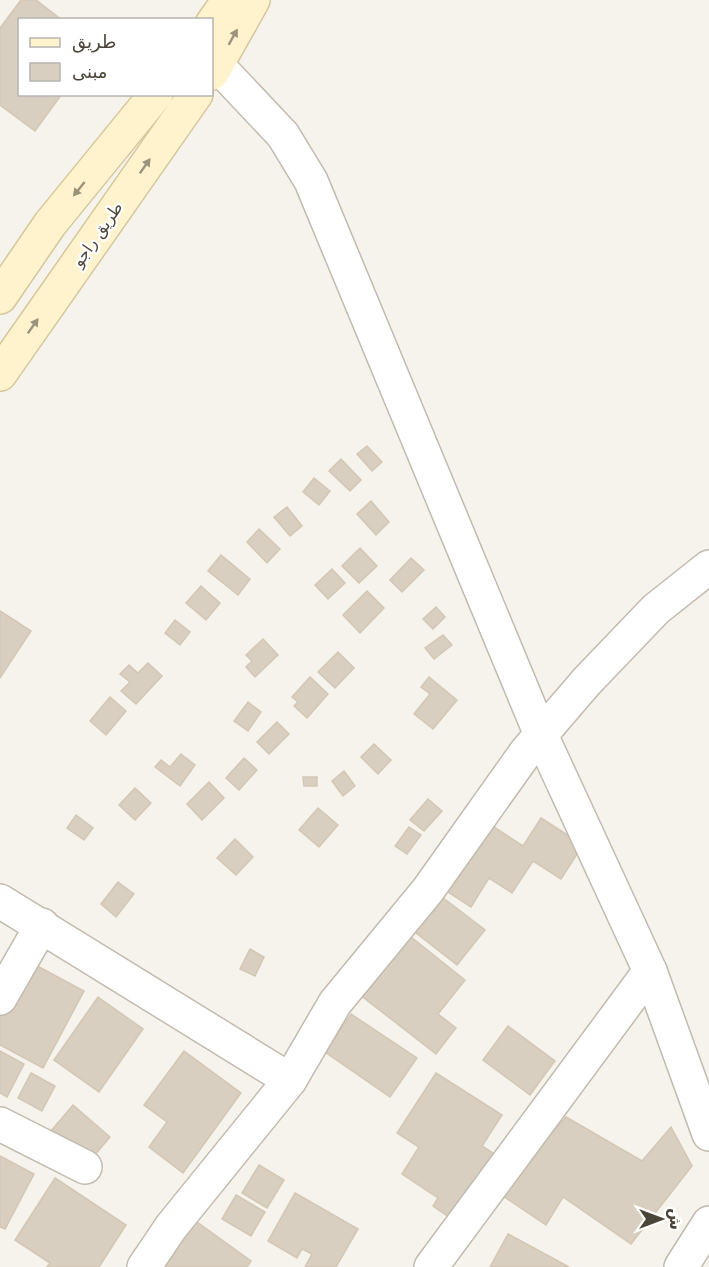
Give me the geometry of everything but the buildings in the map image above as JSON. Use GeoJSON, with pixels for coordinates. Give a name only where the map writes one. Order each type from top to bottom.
{"type":"FeatureCollection","features":[{"type":"Feature","properties":{"kind":"main road"},"geometry":{"type":"LineString","coordinates":[[213,23],[229,0]]}},
{"type":"Feature","properties":{"kind":"main road"},"geometry":{"type":"LineString","coordinates":[[214,69],[253,0]]}},
{"type":"Feature","properties":{"kind":"main road"},"geometry":{"type":"LineString","coordinates":[[0,297],[50,225],[154,96]]}},
{"type":"Feature","properties":{"kind":"main road","name":"طريق راجو"},"geometry":{"type":"LineString","coordinates":[[0,374],[195,96]]}},
{"type":"Feature","properties":{"kind":"street"},"geometry":{"type":"LineString","coordinates":[[214,69],[283,135],[311,181],[541,735],[650,971],[709,1134]]}},
{"type":"Feature","properties":{"kind":"street"},"geometry":{"type":"LineString","coordinates":[[144,1267],[171,1227],[290,1080],[335,1003],[428,890],[541,735],[587,681],[656,609],[709,567]]}},
{"type":"Feature","properties":{"kind":"street"},"geometry":{"type":"LineString","coordinates":[[0,901],[290,1080]]}},
{"type":"Feature","properties":{"kind":"street"},"geometry":{"type":"LineString","coordinates":[[0,998],[42,925]]}},
{"type":"Feature","properties":{"kind":"street"},"geometry":{"type":"LineString","coordinates":[[430,1267],[650,971]]}},
{"type":"Feature","properties":{"kind":"street"},"geometry":{"type":"LineString","coordinates":[[0,1124],[85,1167]]}},
{"type":"Feature","properties":{"kind":"street"},"geometry":{"type":"LineString","coordinates":[[681,1267],[709,1223]]}}]}
